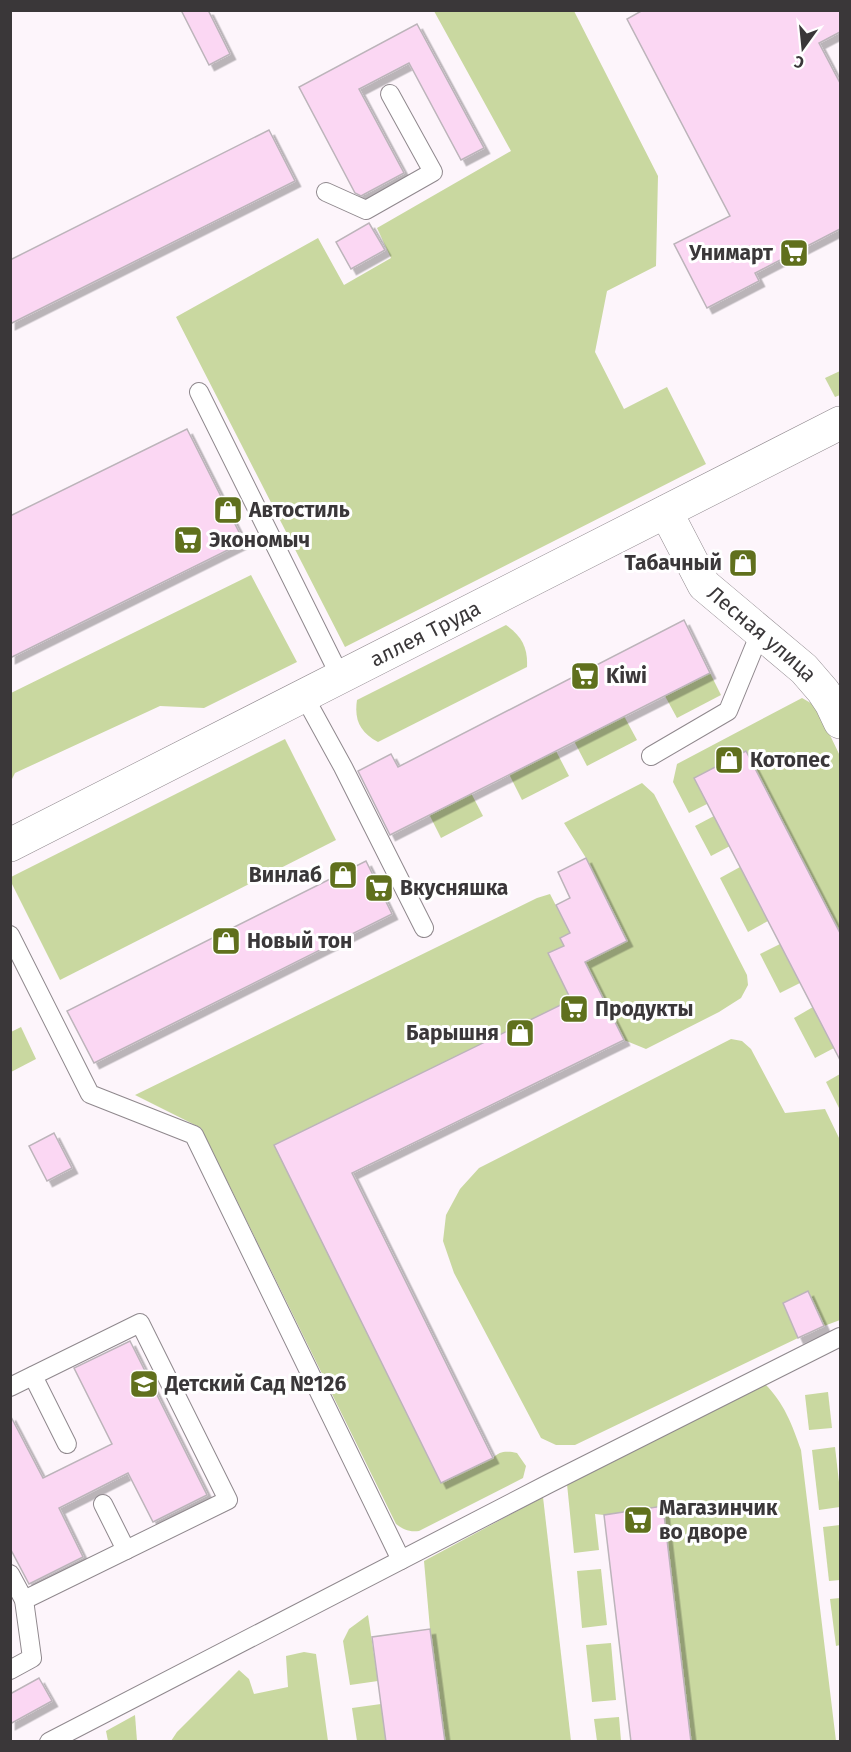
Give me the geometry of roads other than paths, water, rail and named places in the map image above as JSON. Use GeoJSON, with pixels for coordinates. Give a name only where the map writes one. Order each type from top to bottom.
{"type":"FeatureCollection","features":[{"type":"Feature","properties":{"kind":"street","name":"аллея Труда"},"geometry":{"type":"LineString","coordinates":[[10,845],[840,423]]}},
{"type":"Feature","properties":{"kind":"street","name":"Лесная улица"},"geometry":{"type":"LineString","coordinates":[[666,512],[704,585],[804,669],[827,697],[840,722]]}},
{"type":"Feature","properties":{"kind":"lane"},"geometry":{"type":"LineString","coordinates":[[326,192],[366,210],[433,172],[390,94]]}},
{"type":"Feature","properties":{"kind":"lane"},"geometry":{"type":"LineString","coordinates":[[198,392],[341,678]]}},
{"type":"Feature","properties":{"kind":"lane"},"geometry":{"type":"LineString","coordinates":[[651,756],[728,711],[760,633]]}},
{"type":"Feature","properties":{"kind":"lane"},"geometry":{"type":"LineString","coordinates":[[304,696],[343,767],[424,928]]}},
{"type":"Feature","properties":{"kind":"lane"},"geometry":{"type":"LineString","coordinates":[[10,936],[90,1094],[194,1135],[401,1560]]}},
{"type":"Feature","properties":{"kind":"lane"},"geometry":{"type":"LineString","coordinates":[[10,1388],[140,1323],[228,1500],[24,1600]]}},
{"type":"Feature","properties":{"kind":"lane"},"geometry":{"type":"LineString","coordinates":[[49,1742],[840,1337]]}},
{"type":"Feature","properties":{"kind":"lane"},"geometry":{"type":"LineString","coordinates":[[33,1376],[67,1444]]}},
{"type":"Feature","properties":{"kind":"lane"},"geometry":{"type":"LineString","coordinates":[[103,1504],[126,1550]]}},
{"type":"Feature","properties":{"kind":"lane"},"geometry":{"type":"LineString","coordinates":[[10,1574],[24,1600],[32,1658],[10,1670]]}},
{"type":"Feature","properties":{"kind":"place","name":"Унимарт"},"geometry":{"type":"Point","coordinates":[794,253]}},
{"type":"Feature","properties":{"kind":"place","name":"Автостиль"},"geometry":{"type":"Point","coordinates":[228,510]}},
{"type":"Feature","properties":{"kind":"place","name":"Экономыч"},"geometry":{"type":"Point","coordinates":[188,540]}},
{"type":"Feature","properties":{"kind":"place","name":"Табачный"},"geometry":{"type":"Point","coordinates":[743,563]}},
{"type":"Feature","properties":{"kind":"place","name":"Kiwi"},"geometry":{"type":"Point","coordinates":[585,676]}},
{"type":"Feature","properties":{"kind":"place","name":"Котопес"},"geometry":{"type":"Point","coordinates":[729,760]}},
{"type":"Feature","properties":{"kind":"place","name":"Винлаб"},"geometry":{"type":"Point","coordinates":[343,875]}},
{"type":"Feature","properties":{"kind":"place","name":"Вкусняшка"},"geometry":{"type":"Point","coordinates":[379,888]}},
{"type":"Feature","properties":{"kind":"place","name":"Новый тон"},"geometry":{"type":"Point","coordinates":[226,941]}},
{"type":"Feature","properties":{"kind":"place","name":"Продукты"},"geometry":{"type":"Point","coordinates":[574,1009]}},
{"type":"Feature","properties":{"kind":"place","name":"Барышня"},"geometry":{"type":"Point","coordinates":[520,1033]}},
{"type":"Feature","properties":{"kind":"place","name":"Детский Сад №126"},"geometry":{"type":"Point","coordinates":[144,1384]}},
{"type":"Feature","properties":{"kind":"place","name":"Магазинчик во дворе"},"geometry":{"type":"Point","coordinates":[638,1520]}}]}
